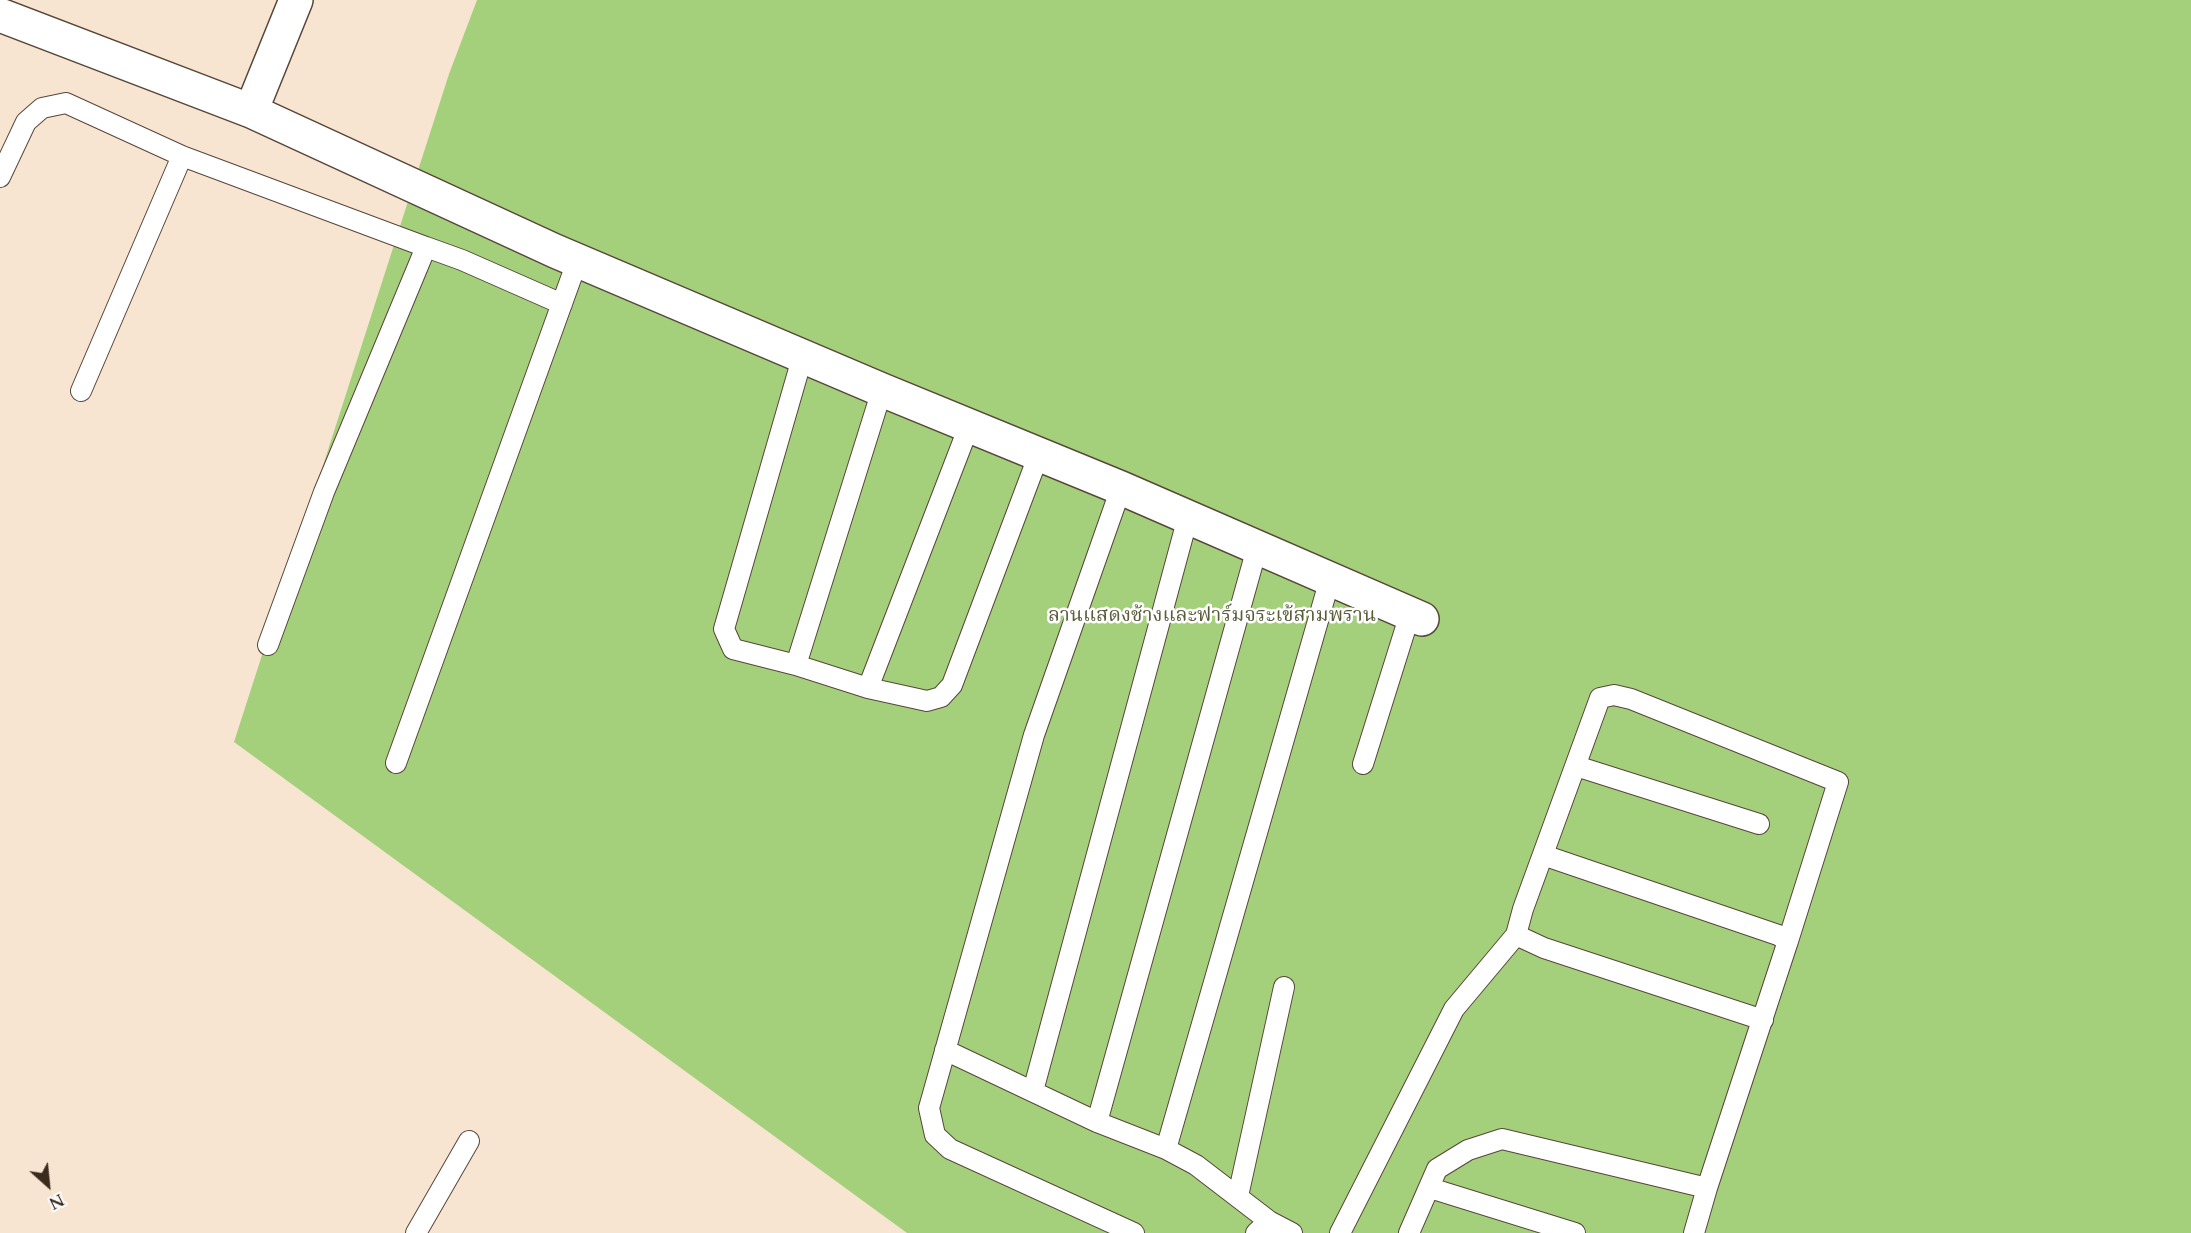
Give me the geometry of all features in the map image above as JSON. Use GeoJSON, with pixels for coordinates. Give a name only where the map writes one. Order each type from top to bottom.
{"type":"FeatureCollection","features":[{"type":"Feature","properties":{"kind":"street"},"geometry":{"type":"LineString","coordinates":[[251,111],[296,0]]}},
{"type":"Feature","properties":{"kind":"street"},"geometry":{"type":"LineString","coordinates":[[0,15],[251,111],[578,260],[882,390],[1121,488],[1416,616]]}},
{"type":"Feature","properties":{"kind":"lane"},"geometry":{"type":"LineString","coordinates":[[0,177],[26,122],[42,108],[66,103],[182,156],[462,260],[562,304]]}},
{"type":"Feature","properties":{"kind":"lane"},"geometry":{"type":"LineString","coordinates":[[81,391],[182,156]]}},
{"type":"Feature","properties":{"kind":"lane"},"geometry":{"type":"LineString","coordinates":[[268,645],[324,492],[426,247]]}},
{"type":"Feature","properties":{"kind":"lane"},"geometry":{"type":"LineString","coordinates":[[396,763],[578,260]]}},
{"type":"Feature","properties":{"kind":"lane"},"geometry":{"type":"LineString","coordinates":[[803,355],[724,629],[734,649],[796,665],[868,688],[927,701],[941,697],[952,685],[1039,454]]}},
{"type":"Feature","properties":{"kind":"lane"},"geometry":{"type":"LineString","coordinates":[[796,665],[882,390]]}},
{"type":"Feature","properties":{"kind":"lane"},"geometry":{"type":"LineString","coordinates":[[868,688],[969,426]]}},
{"type":"Feature","properties":{"kind":"lane"},"geometry":{"type":"LineString","coordinates":[[1121,488],[1034,735],[929,1108],[935,1135],[950,1149],[1134,1233]]}},
{"type":"Feature","properties":{"kind":"lane"},"geometry":{"type":"LineString","coordinates":[[1033,1091],[1188,517]]}},
{"type":"Feature","properties":{"kind":"lane"},"geometry":{"type":"LineString","coordinates":[[1097,1122],[1257,548]]}},
{"type":"Feature","properties":{"kind":"lane"},"geometry":{"type":"LineString","coordinates":[[1166,1149],[1330,579]]}},
{"type":"Feature","properties":{"kind":"lane"},"geometry":{"type":"LineString","coordinates":[[1363,764],[1416,616]]}},
{"type":"Feature","properties":{"kind":"lane"},"geometry":{"type":"LineString","coordinates":[[1340,1233],[1454,1009],[1516,935],[1523,909],[1600,698],[1614,695],[1838,782],[1694,1233]]}},
{"type":"Feature","properties":{"kind":"lane"},"geometry":{"type":"LineString","coordinates":[[1576,766],[1759,824]]}},
{"type":"Feature","properties":{"kind":"lane"},"geometry":{"type":"LineString","coordinates":[[1543,855],[1770,932],[1788,941]]}},
{"type":"Feature","properties":{"kind":"lane"},"geometry":{"type":"LineString","coordinates":[[1516,935],[1544,948],[1763,1020]]}},
{"type":"Feature","properties":{"kind":"lane"},"geometry":{"type":"LineString","coordinates":[[1238,1196],[1284,987]]}},
{"type":"Feature","properties":{"kind":"lane"},"geometry":{"type":"LineString","coordinates":[[945,1050],[1097,1122],[1166,1149],[1196,1165],[1238,1196],[1262,1227],[1292,1233]]}},
{"type":"Feature","properties":{"kind":"lane"},"geometry":{"type":"LineString","coordinates":[[1409,1233],[1437,1169],[1468,1150],[1502,1139],[1707,1188]]}},
{"type":"Feature","properties":{"kind":"lane"},"geometry":{"type":"LineString","coordinates":[[416,1233],[469,1141]]}},
{"type":"Feature","properties":{"kind":"lane"},"geometry":{"type":"LineString","coordinates":[[1430,1188],[1575,1233]]}},
{"type":"Feature","properties":{"kind":"green space","name":"ลานแสดงช้างและฟาร์มจระเข้สามพราน"},"geometry":{"type":"Polygon","coordinates":[[[477,0],[2191,0],[2191,1233],[907,1233],[234,742],[449,74],[477,0]]]}}]}
